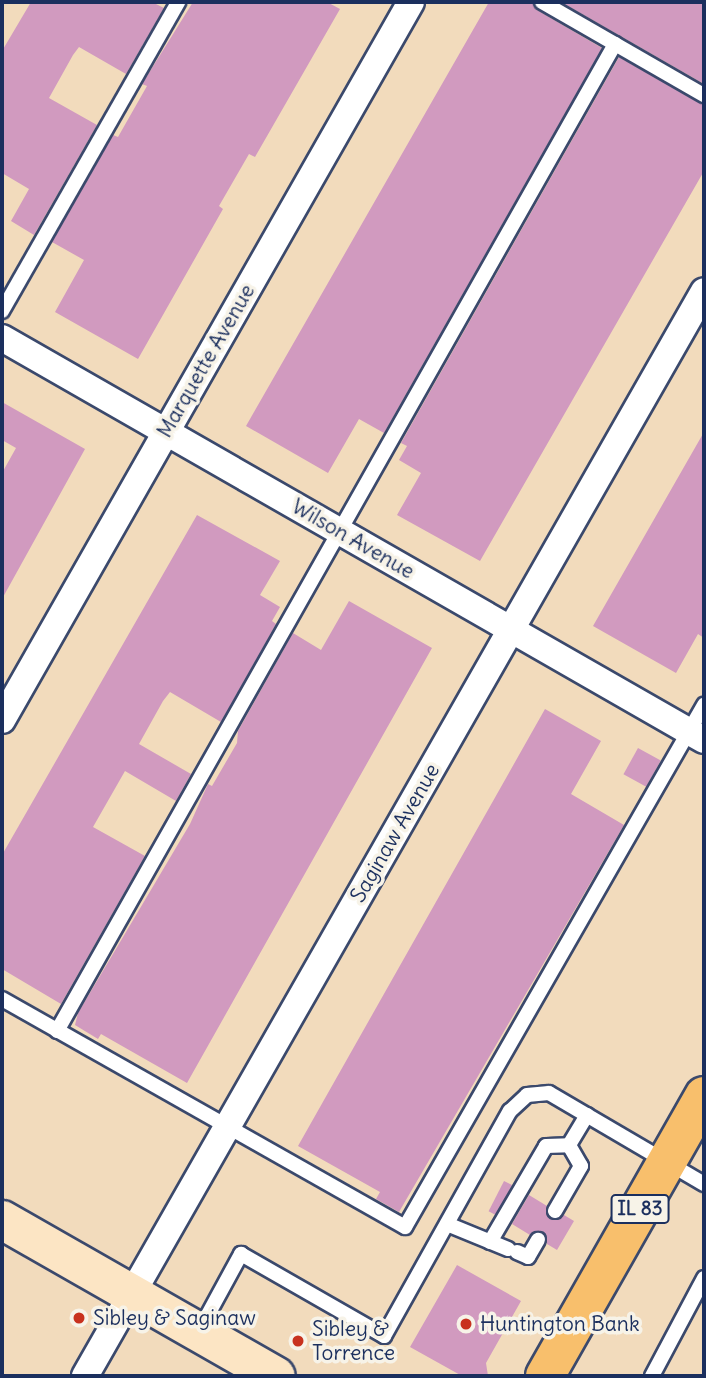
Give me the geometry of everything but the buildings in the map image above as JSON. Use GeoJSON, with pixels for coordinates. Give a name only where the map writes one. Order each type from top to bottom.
{"type":"FeatureCollection","features":[{"type":"Feature","properties":{"kind":"main road","name":"IL 83"},"geometry":{"type":"LineString","coordinates":[[545,1376],[704,1096]]}},
{"type":"Feature","properties":{"kind":"main road"},"geometry":{"type":"LineString","coordinates":[[2,1220],[198,1332],[261,1373]]}},
{"type":"Feature","properties":{"kind":"main road"},"geometry":{"type":"LineString","coordinates":[[524,1376],[576,1322]]}},
{"type":"Feature","properties":{"kind":"main road"},"geometry":{"type":"LineString","coordinates":[[563,1376],[576,1322]]}},
{"type":"Feature","properties":{"kind":"street","name":"Marquette Avenue"},"geometry":{"type":"LineString","coordinates":[[2,720],[411,2]]}},
{"type":"Feature","properties":{"kind":"street","name":"Saginaw Avenue"},"geometry":{"type":"LineString","coordinates":[[85,1376],[704,290]]}},
{"type":"Feature","properties":{"kind":"street","name":"Wilson Avenue"},"geometry":{"type":"LineString","coordinates":[[2,338],[697,736]]}},
{"type":"Feature","properties":{"kind":"lane"},"geometry":{"type":"LineString","coordinates":[[2,311],[178,2]]}},
{"type":"Feature","properties":{"kind":"lane"},"geometry":{"type":"LineString","coordinates":[[541,2],[704,95]]}},
{"type":"Feature","properties":{"kind":"lane"},"geometry":{"type":"LineString","coordinates":[[57,1031],[615,44]]}},
{"type":"Feature","properties":{"kind":"lane"},"geometry":{"type":"LineString","coordinates":[[2,999],[405,1227],[697,736],[704,705]]}},
{"type":"Feature","properties":{"kind":"lane"},"geometry":{"type":"LineString","coordinates":[[198,1332],[241,1254],[384,1336],[510,1111],[527,1096],[549,1093],[668,1160],[704,1184]]}},
{"type":"Feature","properties":{"kind":"lane"},"geometry":{"type":"LineString","coordinates":[[569,1144],[587,1115]]}},
{"type":"Feature","properties":{"kind":"lane"},"geometry":{"type":"LineString","coordinates":[[555,1211],[581,1166],[569,1144]]}},
{"type":"Feature","properties":{"kind":"lane"},"geometry":{"type":"LineString","coordinates":[[490,1241],[546,1146],[569,1144]]}},
{"type":"Feature","properties":{"kind":"lane"},"geometry":{"type":"LineString","coordinates":[[447,1224],[528,1257],[538,1240]]}},
{"type":"Feature","properties":{"kind":"lane"},"geometry":{"type":"LineString","coordinates":[[652,1376],[704,1278]]}},
{"type":"Feature","properties":{"kind":"place","name":"Sibley & Saginaw"},"geometry":{"type":"Point","coordinates":[79,1318]}},
{"type":"Feature","properties":{"kind":"place","name":"Huntington Bank"},"geometry":{"type":"Point","coordinates":[466,1324]}},
{"type":"Feature","properties":{"kind":"place","name":"Sibley & Torrence"},"geometry":{"type":"Point","coordinates":[298,1341]}}]}
